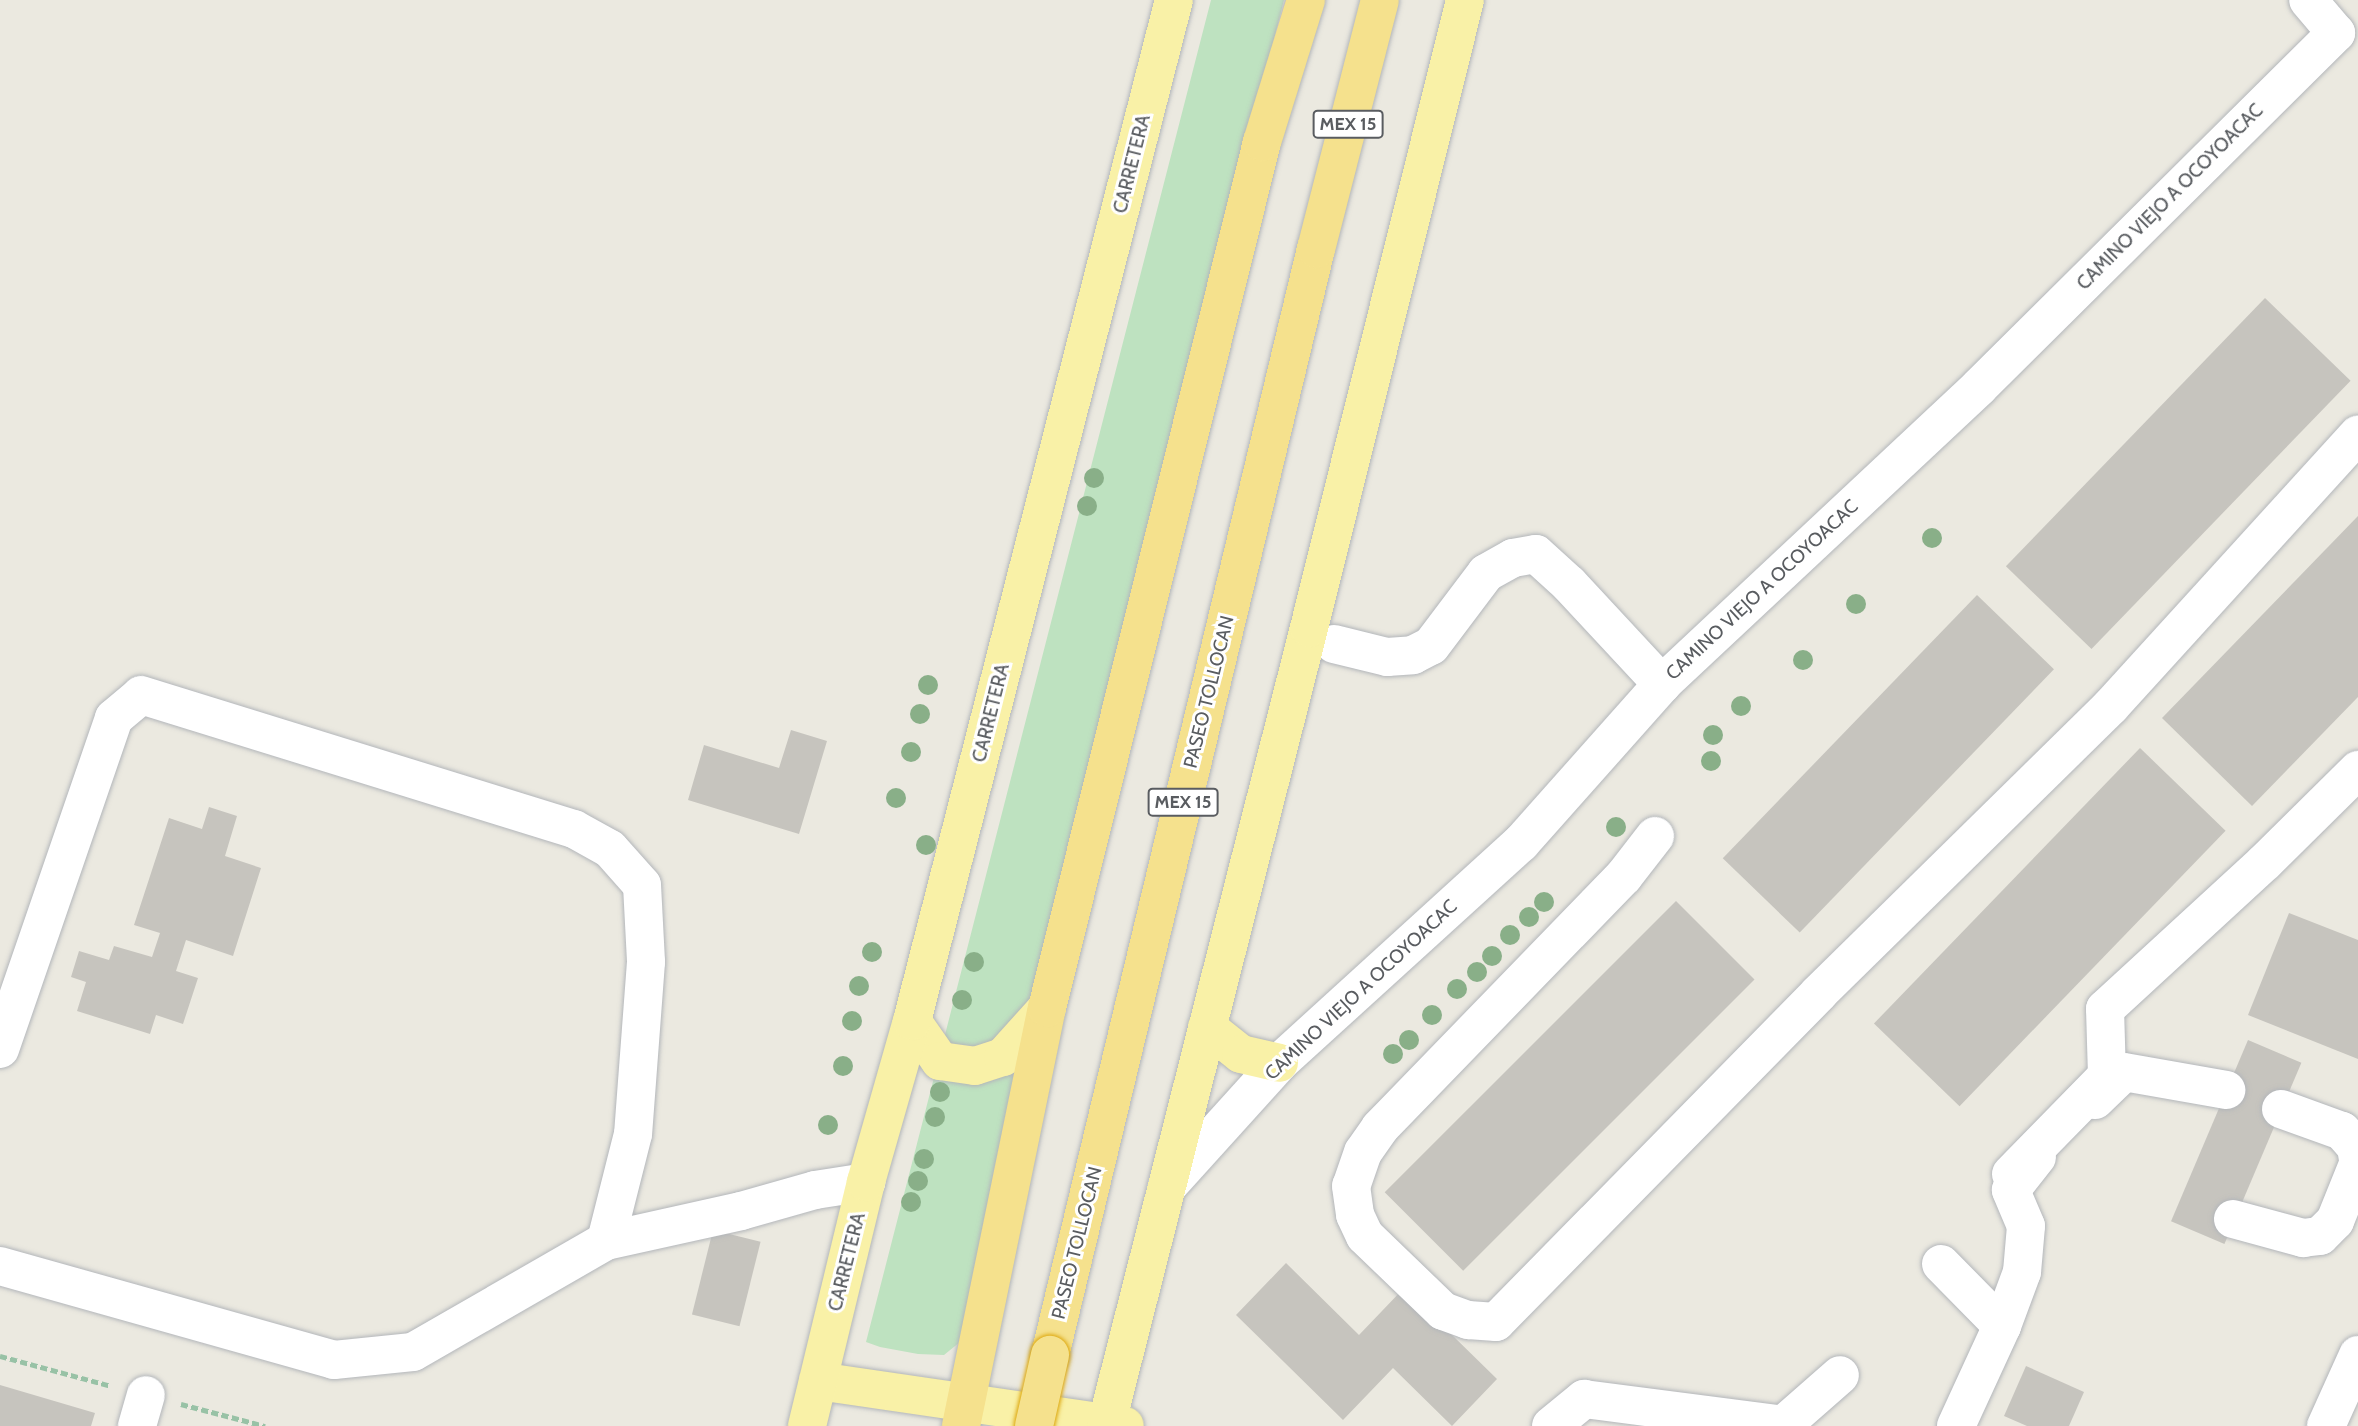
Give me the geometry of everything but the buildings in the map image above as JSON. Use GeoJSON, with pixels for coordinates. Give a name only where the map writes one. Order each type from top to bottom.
{"type":"FeatureCollection","features":[{"type":"Feature","properties":{"kind":"highway"},"geometry":{"type":"LineString","coordinates":[[964,1414],[1047,1008],[1262,142],[1306,0]]}},
{"type":"Feature","properties":{"kind":"highway","name":"PASEO TOLLOCAN"},"geometry":{"type":"LineString","coordinates":[[1034,1426],[1316,249],[1380,0]]}},
{"type":"Feature","properties":{"kind":"main road","name":"CARRETERA"},"geometry":{"type":"LineString","coordinates":[[807,1426],[866,1182],[912,1021],[1174,0]]}},
{"type":"Feature","properties":{"kind":"main road"},"geometry":{"type":"LineString","coordinates":[[818,1381],[964,1414],[1112,1425],[1167,1187],[1465,0]]}},
{"type":"Feature","properties":{"kind":"main road"},"geometry":{"type":"LineString","coordinates":[[912,1021],[940,1060],[975,1066],[1003,1057],[1047,1008]]}},
{"type":"Feature","properties":{"kind":"main road"},"geometry":{"type":"LineString","coordinates":[[1207,1027],[1241,1054],[1279,1063]]}},
{"type":"Feature","properties":{"kind":"street","name":"CAMINO VIEJO A OCOYOACAC"},"geometry":{"type":"LineString","coordinates":[[1167,1187],[1279,1063],[1521,843],[1662,684],[1979,387],[2336,33],[2308,0]]}},
{"type":"Feature","properties":{"kind":"street"},"geometry":{"type":"LineString","coordinates":[[1656,836],[1624,876],[1380,1128],[1363,1152],[1351,1186],[1355,1215],[1365,1236],[1443,1311],[1468,1321],[1496,1322],[1819,993],[2111,706],[2358,435]]}},
{"type":"Feature","properties":{"kind":"street"},"geometry":{"type":"LineString","coordinates":[[1334,644],[1387,657],[1413,655],[1430,646],[1486,573],[1513,558],[1536,554],[1569,584],[1662,684]]}},
{"type":"Feature","properties":{"kind":"street"},"geometry":{"type":"LineString","coordinates":[[0,1049],[114,718],[141,695],[574,829],[610,849],[642,885],[646,962],[633,1134],[606,1241]]}},
{"type":"Feature","properties":{"kind":"street"},"geometry":{"type":"LineString","coordinates":[[2018,1175],[2107,1076],[2105,1009],[2265,862],[2358,770]]}},
{"type":"Feature","properties":{"kind":"street"},"geometry":{"type":"LineString","coordinates":[[2018,1175],[2124,1072],[2227,1090]]}},
{"type":"Feature","properties":{"kind":"street"},"geometry":{"type":"LineString","coordinates":[[2233,1219],[2303,1238],[2320,1236],[2335,1221],[2358,1162],[2356,1147],[2342,1131],[2281,1109]]}},
{"type":"Feature","properties":{"kind":"street"},"geometry":{"type":"LineString","coordinates":[[1956,1426],[2003,1326],[2022,1272],[2026,1226],[2018,1175]]}},
{"type":"Feature","properties":{"kind":"street"},"geometry":{"type":"LineString","coordinates":[[0,1266],[334,1360],[413,1352],[606,1241],[741,1211],[815,1190],[866,1182]]}},
{"type":"Feature","properties":{"kind":"street"},"geometry":{"type":"LineString","coordinates":[[1941,1264],[2003,1326]]}},
{"type":"Feature","properties":{"kind":"street"},"geometry":{"type":"LineString","coordinates":[[2326,1426],[2358,1355]]}},
{"type":"Feature","properties":{"kind":"street"},"geometry":{"type":"LineString","coordinates":[[1551,1426],[1584,1399],[1782,1426],[1840,1375]]}},
{"type":"Feature","properties":{"kind":"path"},"geometry":{"type":"LineString","coordinates":[[0,1356],[141,1411],[265,1426]]}},
{"type":"Feature","properties":{"kind":"green space"},"geometry":{"type":"Polygon","coordinates":[[[1211,0],[1284,0],[1226,227],[960,1342],[944,1355],[918,1354],[880,1347],[866,1342],[1211,0]]]}}]}
